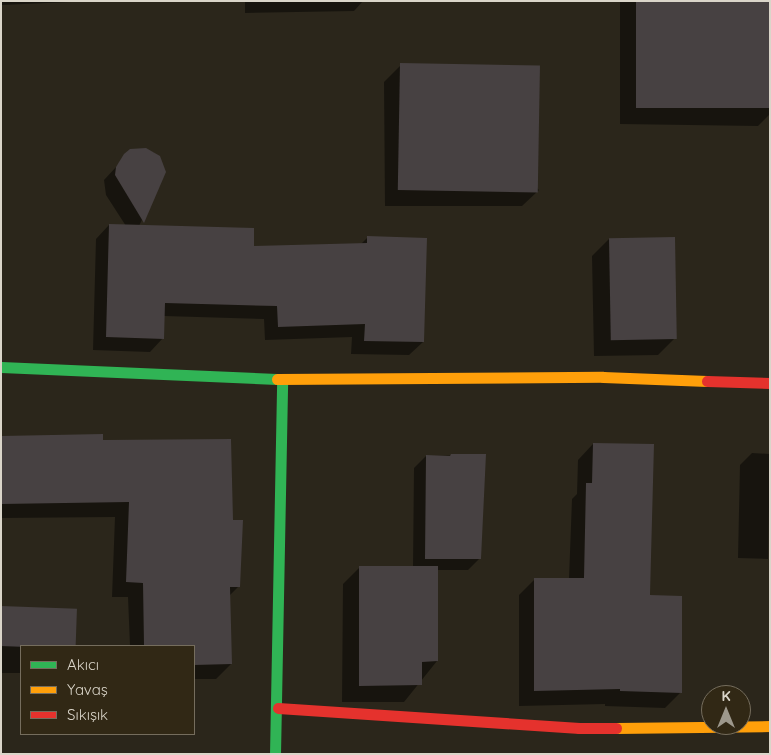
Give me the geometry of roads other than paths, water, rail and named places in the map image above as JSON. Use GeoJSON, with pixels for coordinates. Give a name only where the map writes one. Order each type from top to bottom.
{"type":"FeatureCollection","features":[{"type":"Feature","properties":{"kind":"street"},"geometry":{"type":"LineString","coordinates":[[1,367],[282,379],[603,377],[770,383]]}},
{"type":"Feature","properties":{"kind":"street"},"geometry":{"type":"LineString","coordinates":[[275,754],[278,708],[282,379]]}},
{"type":"Feature","properties":{"kind":"street"},"geometry":{"type":"LineString","coordinates":[[278,708],[579,728],[770,726]]}}]}
